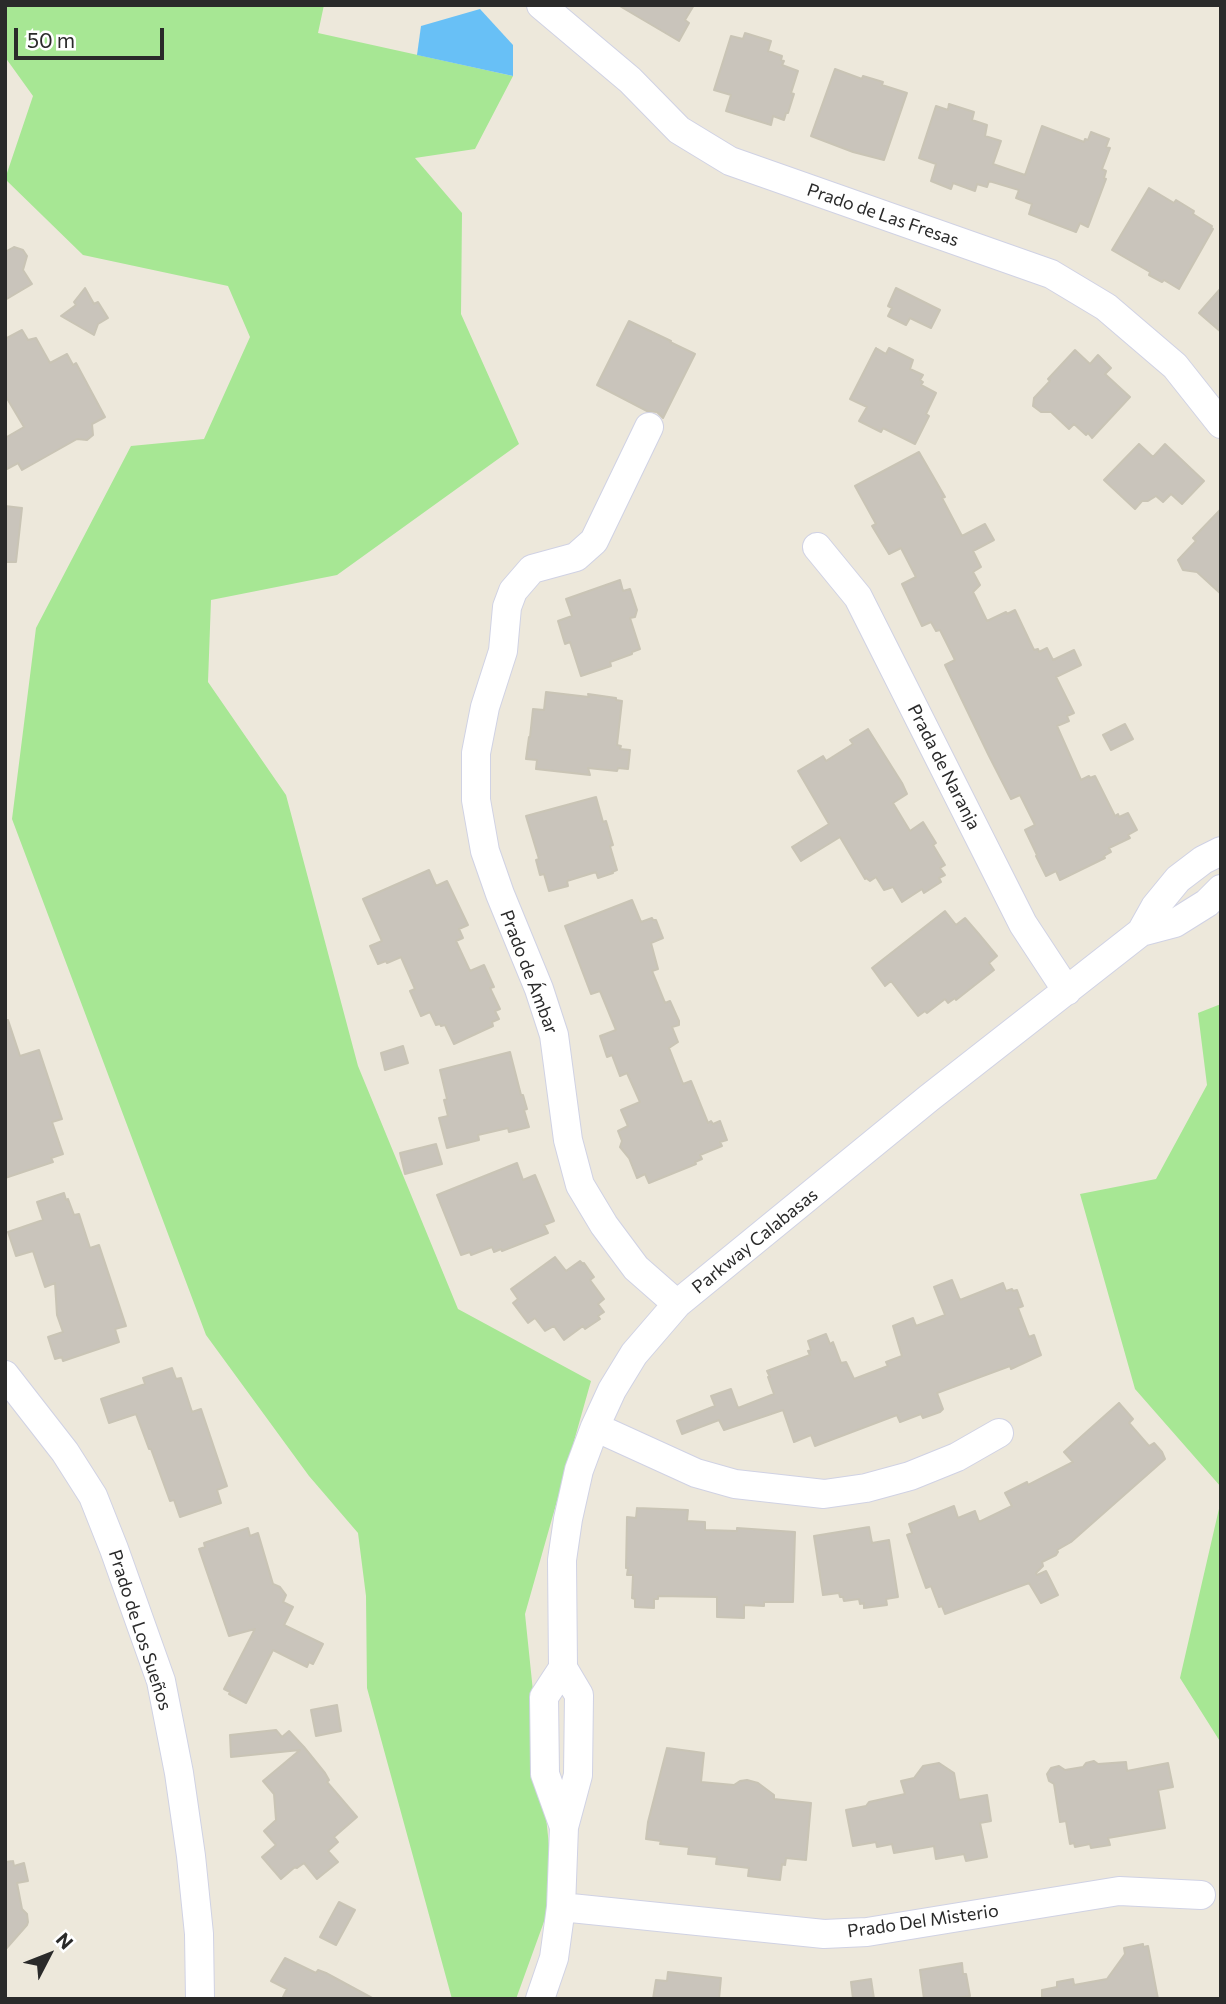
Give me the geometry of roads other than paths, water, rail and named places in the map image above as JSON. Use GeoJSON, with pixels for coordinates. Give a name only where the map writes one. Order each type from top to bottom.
{"type":"FeatureCollection","features":[{"type":"Feature","properties":{"kind":"street","name":"Prado de Las Fresas"},"geometry":{"type":"LineString","coordinates":[[541,5],[630,80],[679,130],[730,161],[1051,274],[1106,307],[1175,366],[1221,424]]}},
{"type":"Feature","properties":{"kind":"street","name":"Prado de Ámbar"},"geometry":{"type":"LineString","coordinates":[[649,427],[594,541],[576,557],[532,569],[513,591],[508,607],[503,651],[485,707],[476,753],[476,800],[485,851],[539,989],[554,1035],[568,1140],[580,1185],[604,1225],[636,1268],[677,1304]]}},
{"type":"Feature","properties":{"kind":"street","name":"Prada de Naranja"},"geometry":{"type":"LineString","coordinates":[[817,547],[858,597],[1023,924],[1067,991]]}},
{"type":"Feature","properties":{"kind":"street","name":"Parkway Calabasas"},"geometry":{"type":"LineString","coordinates":[[540,1999],[554,1958],[561,1907],[564,1827],[545,1774],[544,1698],[563,1668],[562,1560],[568,1519],[579,1470],[612,1390],[634,1354],[677,1304],[929,1098],[1141,932],[1155,907],[1178,879],[1203,860],[1221,851]]}},
{"type":"Feature","properties":{"kind":"street","name":"Parkway Calabasas"},"geometry":{"type":"LineString","coordinates":[[1141,932],[1175,923],[1207,902],[1221,889]]}},
{"type":"Feature","properties":{"kind":"street","name":"Prado de Los Sueños"},"geometry":{"type":"LineString","coordinates":[[5,1375],[65,1452],[93,1496],[161,1681],[177,1763],[192,1868],[199,1934],[200,1999]]}},
{"type":"Feature","properties":{"kind":"street"},"geometry":{"type":"LineString","coordinates":[[595,1427],[696,1473],[735,1484],[824,1494],[866,1488],[910,1476],[957,1457],[999,1433]]}},
{"type":"Feature","properties":{"kind":"street","name":"Prado Del Misterio"},"geometry":{"type":"LineString","coordinates":[[561,1907],[824,1934],[867,1932],[1119,1891],[1201,1895]]}},
{"type":"Feature","properties":{"kind":"water"},"geometry":{"type":"Polygon","coordinates":[[[480,9],[513,45],[513,76],[417,55],[421,26],[480,9]]]}}]}
